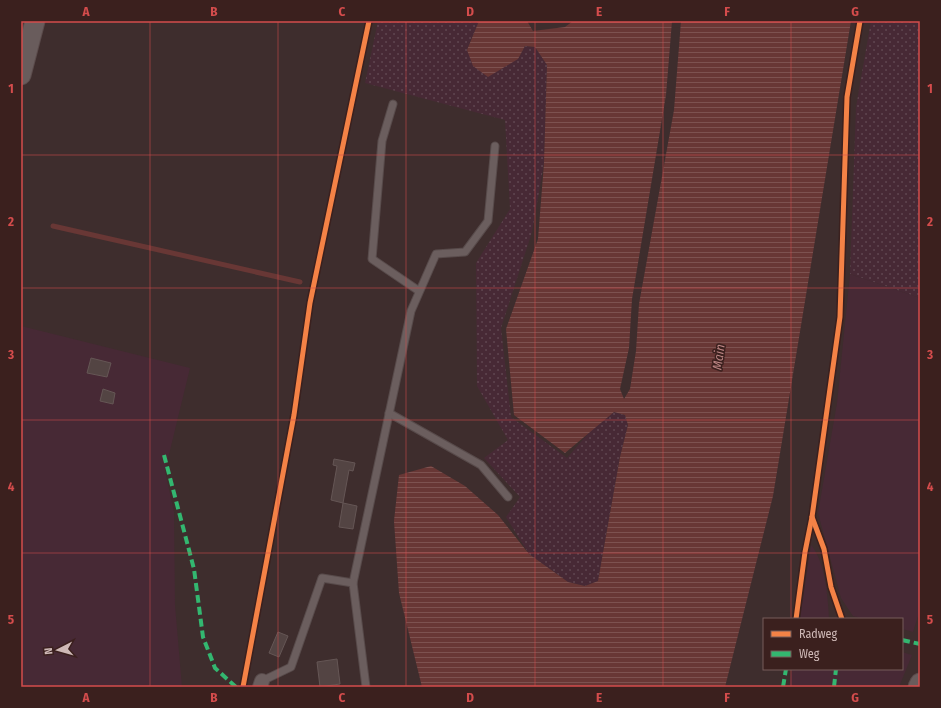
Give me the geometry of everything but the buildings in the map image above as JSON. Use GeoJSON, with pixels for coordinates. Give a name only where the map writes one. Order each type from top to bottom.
{"type":"FeatureCollection","features":[{"type":"Feature","properties":{"kind":"main road"},"geometry":{"type":"LineString","coordinates":[[21,75],[35,21]]}},
{"type":"Feature","properties":{"kind":"main road"},"geometry":{"type":"LineString","coordinates":[[918,687],[920,683]]}},
{"type":"Feature","properties":{"kind":"lane"},"geometry":{"type":"LineString","coordinates":[[393,104],[382,141],[372,259],[419,291]]}},
{"type":"Feature","properties":{"kind":"lane"},"geometry":{"type":"LineString","coordinates":[[366,687],[352,583],[411,311],[436,254],[465,252],[488,221],[495,146]]}},
{"type":"Feature","properties":{"kind":"lane"},"geometry":{"type":"LineString","coordinates":[[389,413],[481,464],[508,497]]}},
{"type":"Feature","properties":{"kind":"lane"},"geometry":{"type":"LineString","coordinates":[[261,684],[291,667],[322,578],[352,583]]}},
{"type":"Feature","properties":{"kind":"shaded area"},"geometry":{"type":"Polygon","coordinates":[[[378,21],[479,21],[467,50],[518,59],[525,46],[535,47],[547,65],[544,163],[532,232],[501,328],[511,417],[567,458],[593,428],[614,412],[625,415],[628,425],[620,457],[598,581],[585,586],[568,582],[529,554],[506,517],[520,497],[484,458],[508,440],[477,386],[476,263],[510,209],[505,120],[365,83],[378,21]]]}},
{"type":"Feature","properties":{"kind":"shaded area"},"geometry":{"type":"Polygon","coordinates":[[[871,21],[920,21],[920,298],[850,274],[856,107],[871,21]]]}},
{"type":"Feature","properties":{"kind":"shaded area"},"geometry":{"type":"Polygon","coordinates":[[[850,274],[920,298],[920,610],[913,632],[903,629],[903,618],[860,618],[853,616],[841,598],[818,513],[837,403],[850,274]]]}},
{"type":"Feature","properties":{"kind":"shaded area"},"geometry":{"type":"Polygon","coordinates":[[[21,326],[190,368],[165,471],[174,512],[175,605],[182,687],[21,687],[21,326]]]}},
{"type":"Feature","properties":{"kind":"shaded area"},"geometry":{"type":"Polygon","coordinates":[[[811,545],[820,560],[823,570],[827,591],[829,618],[800,618],[811,545]]]}},
{"type":"Feature","properties":{"kind":"shaded area"},"geometry":{"type":"Polygon","coordinates":[[[903,652],[912,655],[899,687],[789,687],[792,670],[903,670],[903,652]]]}},
{"type":"Feature","properties":{"kind":"water","name":"Main"},"geometry":{"type":"Polygon","coordinates":[[[479,21],[527,21],[533,31],[565,27],[573,21],[672,21],[666,95],[632,299],[629,348],[620,389],[624,399],[630,389],[636,351],[639,304],[674,110],[681,21],[851,21],[773,496],[725,687],[422,687],[399,593],[394,521],[399,475],[431,466],[465,486],[498,515],[529,554],[568,582],[585,586],[598,581],[620,457],[628,425],[625,415],[614,412],[565,453],[514,415],[506,329],[538,239],[544,163],[547,65],[535,47],[525,46],[518,59],[488,77],[473,66],[467,50],[479,21]]]}},
{"type":"Feature","properties":{"kind":"waterway"},"geometry":{"type":"LineString","coordinates":[[53,226],[300,282]]}},
{"type":"Feature","properties":{"kind":"marked path"},"geometry":{"type":"LineString","coordinates":[[164,455],[194,569],[203,637],[215,668],[236,687]]}},
{"type":"Feature","properties":{"kind":"marked path"},"geometry":{"type":"LineString","coordinates":[[903,640],[920,644]]}},
{"type":"Feature","properties":{"kind":"marked path"},"geometry":{"type":"LineString","coordinates":[[783,687],[786,670]]}},
{"type":"Feature","properties":{"kind":"marked path"},"geometry":{"type":"LineString","coordinates":[[834,687],[836,670]]}},
{"type":"Feature","properties":{"kind":"cycle path"},"geometry":{"type":"LineString","coordinates":[[243,687],[294,415],[310,303],[369,21]]}},
{"type":"Feature","properties":{"kind":"cycle path"},"geometry":{"type":"LineString","coordinates":[[796,618],[840,317],[847,97],[860,21]]}},
{"type":"Feature","properties":{"kind":"cycle path"},"geometry":{"type":"LineString","coordinates":[[812,517],[824,549],[831,587],[842,618]]}}]}
